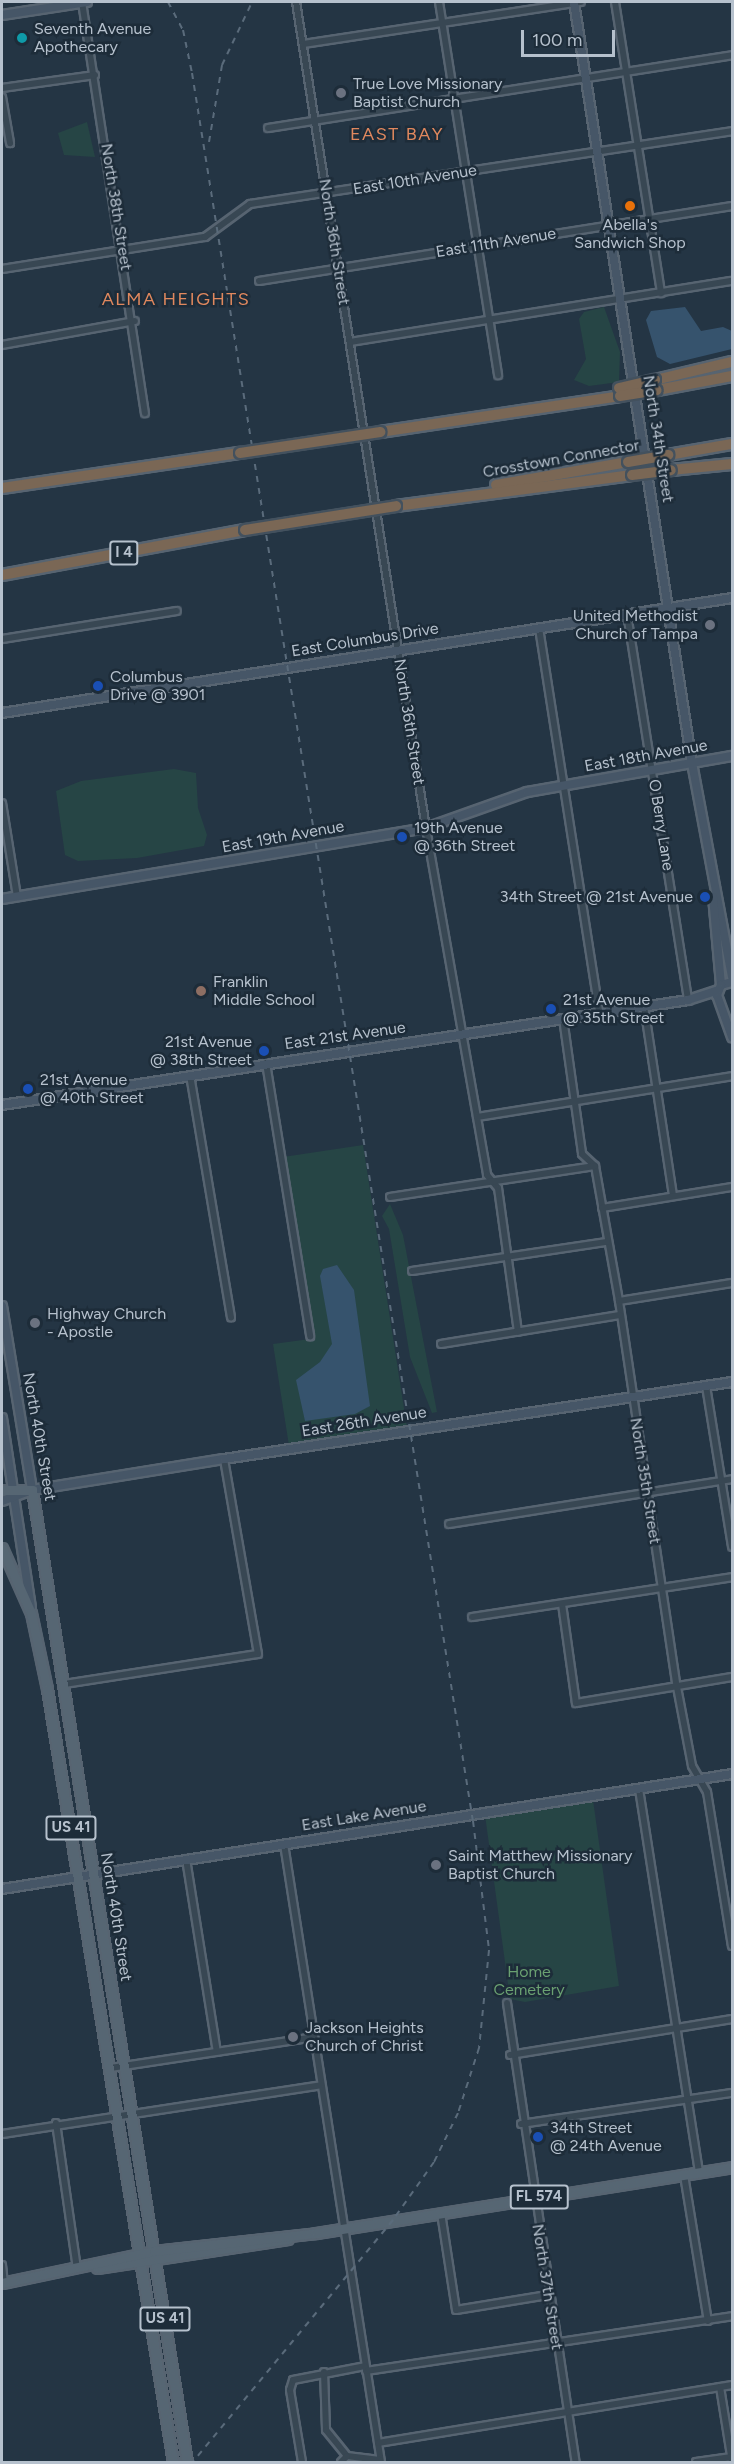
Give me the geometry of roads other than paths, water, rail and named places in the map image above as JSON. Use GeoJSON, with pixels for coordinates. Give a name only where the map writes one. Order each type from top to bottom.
{"type":"FeatureCollection","features":[{"type":"Feature","properties":{"kind":"highway"},"geometry":{"type":"LineString","coordinates":[[656,385],[732,362]]}},
{"type":"Feature","properties":{"kind":"highway"},"geometry":{"type":"LineString","coordinates":[[2,488],[490,415],[656,385],[732,376]]}},
{"type":"Feature","properties":{"kind":"highway","name":"Crosstown Connector"},"geometry":{"type":"LineString","coordinates":[[396,506],[732,444]]}},
{"type":"Feature","properties":{"kind":"highway","name":"I 4"},"geometry":{"type":"LineString","coordinates":[[2,575],[245,530],[396,506],[732,464]]}},
{"type":"Feature","properties":{"kind":"main road"},"geometry":{"type":"LineString","coordinates":[[6,1490],[33,1490]]}},
{"type":"Feature","properties":{"kind":"main road","name":"North 40th Street"},"geometry":{"type":"LineString","coordinates":[[33,1490],[187,2463]]}},
{"type":"Feature","properties":{"kind":"main road","name":"US 41"},"geometry":{"type":"LineString","coordinates":[[2,1548],[32,1613]]}},
{"type":"Feature","properties":{"kind":"main road","name":"North 40th Street"},"geometry":{"type":"LineString","coordinates":[[32,1613],[59,1755],[173,2463]]}},
{"type":"Feature","properties":{"kind":"main road","name":"FL 574"},"geometry":{"type":"LineString","coordinates":[[77,2269],[156,2264],[345,2228],[732,2167]]}},
{"type":"Feature","properties":{"kind":"main road","name":"FL 574"},"geometry":{"type":"LineString","coordinates":[[3,2283],[154,2251],[316,2233]]}},
{"type":"Feature","properties":{"kind":"street","name":"North 38th Street"},"geometry":{"type":"LineString","coordinates":[[82,2],[135,321],[145,413]]}},
{"type":"Feature","properties":{"kind":"street"},"geometry":{"type":"LineString","coordinates":[[2,15],[53,4],[87,2]]}},
{"type":"Feature","properties":{"kind":"street","name":"North 36th Street"},"geometry":{"type":"LineString","coordinates":[[297,2],[313,117],[426,828],[461,1034],[507,1257],[518,1332]]}},
{"type":"Feature","properties":{"kind":"street"},"geometry":{"type":"LineString","coordinates":[[439,2],[498,375]]}},
{"type":"Feature","properties":{"kind":"street"},"geometry":{"type":"LineString","coordinates":[[303,44],[576,2]]}},
{"type":"Feature","properties":{"kind":"street","name":"North 34th Street"},"geometry":{"type":"LineString","coordinates":[[576,2],[585,77],[692,763],[712,882],[732,976]]}},
{"type":"Feature","properties":{"kind":"street"},"geometry":{"type":"LineString","coordinates":[[615,2],[661,293]]}},
{"type":"Feature","properties":{"kind":"street"},"geometry":{"type":"LineString","coordinates":[[268,128],[313,117],[454,98],[732,55]]}},
{"type":"Feature","properties":{"kind":"street"},"geometry":{"type":"LineString","coordinates":[[2,88],[95,75]]}},
{"type":"Feature","properties":{"kind":"street"},"geometry":{"type":"LineString","coordinates":[[2,97],[10,143]]}},
{"type":"Feature","properties":{"kind":"street","name":"East 10th Avenue"},"geometry":{"type":"LineString","coordinates":[[2,269],[205,237],[250,204],[732,131]]}},
{"type":"Feature","properties":{"kind":"street","name":"East 11th Avenue"},"geometry":{"type":"LineString","coordinates":[[259,281],[732,206]]}},
{"type":"Feature","properties":{"kind":"street"},"geometry":{"type":"LineString","coordinates":[[350,342],[732,281]]}},
{"type":"Feature","properties":{"kind":"street"},"geometry":{"type":"LineString","coordinates":[[2,345],[135,321]]}},
{"type":"Feature","properties":{"kind":"street","name":"East Columbus Drive"},"geometry":{"type":"LineString","coordinates":[[2,713],[732,598]]}},
{"type":"Feature","properties":{"kind":"street"},"geometry":{"type":"LineString","coordinates":[[2,639],[177,611]]}},
{"type":"Feature","properties":{"kind":"street","name":"O Berry Lane"},"geometry":{"type":"LineString","coordinates":[[627,614],[690,1000]]}},
{"type":"Feature","properties":{"kind":"street"},"geometry":{"type":"LineString","coordinates":[[539,628],[599,1012]]}},
{"type":"Feature","properties":{"kind":"street","name":"East 18th Avenue"},"geometry":{"type":"LineString","coordinates":[[564,785],[732,756]]}},
{"type":"Feature","properties":{"kind":"street","name":"East 19th Avenue"},"geometry":{"type":"LineString","coordinates":[[2,899],[426,828],[564,785]]}},
{"type":"Feature","properties":{"kind":"street"},"geometry":{"type":"LineString","coordinates":[[2,803],[17,897]]}},
{"type":"Feature","properties":{"kind":"street","name":"North 34th Street"},"geometry":{"type":"LineString","coordinates":[[712,882],[720,988],[718,1000]]}},
{"type":"Feature","properties":{"kind":"street","name":"East 21st Avenue"},"geometry":{"type":"LineString","coordinates":[[690,1000],[732,982]]}},
{"type":"Feature","properties":{"kind":"street","name":"East 21st Avenue"},"geometry":{"type":"LineString","coordinates":[[2,1105],[266,1062],[599,1012],[690,1000],[718,1000]]}},
{"type":"Feature","properties":{"kind":"street"},"geometry":{"type":"LineString","coordinates":[[718,1000],[729,1007],[732,1037]]}},
{"type":"Feature","properties":{"kind":"street"},"geometry":{"type":"LineString","coordinates":[[644,1006],[673,1196]]}},
{"type":"Feature","properties":{"kind":"street","name":"North 35th Street"},"geometry":{"type":"LineString","coordinates":[[563,1018],[582,1154],[595,1166],[619,1301],[676,1687],[696,1779],[706,1792],[732,1946]]}},
{"type":"Feature","properties":{"kind":"street"},"geometry":{"type":"LineString","coordinates":[[266,1062],[310,1336]]}},
{"type":"Feature","properties":{"kind":"street"},"geometry":{"type":"LineString","coordinates":[[190,1075],[231,1318]]}},
{"type":"Feature","properties":{"kind":"street"},"geometry":{"type":"LineString","coordinates":[[477,1117],[732,1076]]}},
{"type":"Feature","properties":{"kind":"street"},"geometry":{"type":"LineString","coordinates":[[390,1197],[595,1166]]}},
{"type":"Feature","properties":{"kind":"street"},"geometry":{"type":"LineString","coordinates":[[602,1208],[732,1187]]}},
{"type":"Feature","properties":{"kind":"street"},"geometry":{"type":"LineString","coordinates":[[412,1271],[608,1242]]}},
{"type":"Feature","properties":{"kind":"street"},"geometry":{"type":"LineString","coordinates":[[619,1301],[732,1283]]}},
{"type":"Feature","properties":{"kind":"street","name":"North 40th Street"},"geometry":{"type":"LineString","coordinates":[[2,1306],[5,1347],[33,1490]]}},
{"type":"Feature","properties":{"kind":"street"},"geometry":{"type":"LineString","coordinates":[[441,1344],[620,1315]]}},
{"type":"Feature","properties":{"kind":"street","name":"East 26th Avenue"},"geometry":{"type":"LineString","coordinates":[[2,1501],[13,1500],[33,1490],[732,1382]]}},
{"type":"Feature","properties":{"kind":"street"},"geometry":{"type":"LineString","coordinates":[[706,1386],[732,1547]]}},
{"type":"Feature","properties":{"kind":"street","name":"North 40th Street"},"geometry":{"type":"LineString","coordinates":[[2,1418],[6,1490],[13,1500],[32,1613]]}},
{"type":"Feature","properties":{"kind":"street"},"geometry":{"type":"LineString","coordinates":[[64,1684],[258,1654],[224,1459]]}},
{"type":"Feature","properties":{"kind":"street"},"geometry":{"type":"LineString","coordinates":[[449,1524],[732,1479]]}},
{"type":"Feature","properties":{"kind":"street"},"geometry":{"type":"LineString","coordinates":[[472,1617],[732,1577]]}},
{"type":"Feature","properties":{"kind":"street"},"geometry":{"type":"LineString","coordinates":[[562,1604],[576,1703],[732,1677]]}},
{"type":"Feature","properties":{"kind":"street"},"geometry":{"type":"LineString","coordinates":[[59,1755],[74,1754]]}},
{"type":"Feature","properties":{"kind":"street","name":"East Lake Avenue"},"geometry":{"type":"LineString","coordinates":[[2,1889],[732,1774]]}},
{"type":"Feature","properties":{"kind":"street"},"geometry":{"type":"LineString","coordinates":[[639,1789],[699,2172]]}},
{"type":"Feature","properties":{"kind":"street"},"geometry":{"type":"LineString","coordinates":[[284,1844],[381,2461],[347,2456],[326,2430],[324,2372]]}},
{"type":"Feature","properties":{"kind":"street"},"geometry":{"type":"LineString","coordinates":[[186,1859],[217,2052]]}},
{"type":"Feature","properties":{"kind":"street"},"geometry":{"type":"LineString","coordinates":[[94,1974],[109,1971]]}},
{"type":"Feature","properties":{"kind":"street","name":"North 37th Street"},"geometry":{"type":"LineString","coordinates":[[507,2003],[510,2055],[576,2463]]}},
{"type":"Feature","properties":{"kind":"street"},"geometry":{"type":"LineString","coordinates":[[510,2055],[732,2019]]}},
{"type":"Feature","properties":{"kind":"street"},"geometry":{"type":"LineString","coordinates":[[110,2068],[314,2037]]}},
{"type":"Feature","properties":{"kind":"street"},"geometry":{"type":"LineString","coordinates":[[2,2134],[56,2124],[133,2116],[321,2085]]}},
{"type":"Feature","properties":{"kind":"street"},"geometry":{"type":"LineString","coordinates":[[521,2124],[732,2092]]}},
{"type":"Feature","properties":{"kind":"street"},"geometry":{"type":"LineString","coordinates":[[56,2124],[77,2269]]}},
{"type":"Feature","properties":{"kind":"street"},"geometry":{"type":"LineString","coordinates":[[684,2175],[708,2320]]}},
{"type":"Feature","properties":{"kind":"street"},"geometry":{"type":"LineString","coordinates":[[441,2213],[456,2310],[548,2295]]}},
{"type":"Feature","properties":{"kind":"street"},"geometry":{"type":"LineString","coordinates":[[2,2265],[3,2283]]}},
{"type":"Feature","properties":{"kind":"street"},"geometry":{"type":"LineString","coordinates":[[302,2463],[291,2385],[297,2377],[732,2316]]}},
{"type":"Feature","properties":{"kind":"street"},"geometry":{"type":"LineString","coordinates":[[378,2443],[567,2414],[732,2385]]}},
{"type":"Feature","properties":{"kind":"street"},"geometry":{"type":"LineString","coordinates":[[161,2388],[175,2386]]}},
{"type":"Feature","properties":{"kind":"street"},"geometry":{"type":"LineString","coordinates":[[696,2463],[732,2459],[720,2387]]}},
{"type":"Feature","properties":{"kind":"street"},"geometry":{"type":"LineString","coordinates":[[341,2463],[347,2456]]}},
{"type":"Feature","properties":{"kind":"water"},"geometry":{"type":"Polygon","coordinates":[[[685,307],[701,331],[723,327],[732,331],[732,349],[670,364],[657,357],[646,320],[651,311],[685,307]]]}},
{"type":"Feature","properties":{"kind":"water"},"geometry":{"type":"Polygon","coordinates":[[[337,1265],[354,1290],[370,1406],[355,1414],[305,1421],[296,1380],[320,1362],[332,1344],[320,1276],[323,1269],[337,1265]]]}},
{"type":"Feature","properties":{"kind":"railway"},"geometry":{"type":"LineString","coordinates":[[168,2],[183,30],[192,73],[473,1821],[489,1950],[479,2048],[458,2113],[434,2162],[393,2220],[193,2462]]}},
{"type":"Feature","properties":{"kind":"railway"},"geometry":{"type":"LineString","coordinates":[[209,142],[222,65],[252,2]]}},
{"type":"Feature","properties":{"kind":"place","name":"Seventh Avenue Apothecary"},"geometry":{"type":"Point","coordinates":[22,38]}},
{"type":"Feature","properties":{"kind":"place","name":"True Love Missionary Baptist Church"},"geometry":{"type":"Point","coordinates":[341,93]}},
{"type":"Feature","properties":{"kind":"place","name":"Abella's Sandwich Shop"},"geometry":{"type":"Point","coordinates":[630,206]}},
{"type":"Feature","properties":{"kind":"place","name":"United Methodist Church of Tampa"},"geometry":{"type":"Point","coordinates":[710,625]}},
{"type":"Feature","properties":{"kind":"place","name":"Columbus Drive @ 3901"},"geometry":{"type":"Point","coordinates":[98,686]}},
{"type":"Feature","properties":{"kind":"place","name":"19th Avenue @ 36th Street"},"geometry":{"type":"Point","coordinates":[402,837]}},
{"type":"Feature","properties":{"kind":"place","name":"34th Street @ 21st Avenue"},"geometry":{"type":"Point","coordinates":[705,897]}},
{"type":"Feature","properties":{"kind":"place","name":"Franklin Middle School"},"geometry":{"type":"Point","coordinates":[201,991]}},
{"type":"Feature","properties":{"kind":"place","name":"21st Avenue @ 35th Street"},"geometry":{"type":"Point","coordinates":[551,1009]}},
{"type":"Feature","properties":{"kind":"place","name":"21st Avenue @ 38th Street"},"geometry":{"type":"Point","coordinates":[264,1051]}},
{"type":"Feature","properties":{"kind":"place","name":"21st Avenue @ 40th Street"},"geometry":{"type":"Point","coordinates":[28,1089]}},
{"type":"Feature","properties":{"kind":"place","name":"Highway Church - Apostle"},"geometry":{"type":"Point","coordinates":[35,1323]}},
{"type":"Feature","properties":{"kind":"place","name":"Saint Matthew Missionary Baptist Church"},"geometry":{"type":"Point","coordinates":[436,1865]}},
{"type":"Feature","properties":{"kind":"place","name":"Jackson Heights Church of Christ"},"geometry":{"type":"Point","coordinates":[293,2037]}},
{"type":"Feature","properties":{"kind":"place","name":"34th Street @ 24th Avenue"},"geometry":{"type":"Point","coordinates":[538,2137]}},
{"type":"Feature","properties":{"kind":"district","name":"EAST BAY"},"geometry":{"type":"Point","coordinates":[397,134]}},
{"type":"Feature","properties":{"kind":"district","name":"ALMA HEIGHTS"},"geometry":{"type":"Point","coordinates":[176,299]}},
{"type":"Feature","properties":{"kind":"park label","name":"Home Cemetery"},"geometry":{"type":"Point","coordinates":[529,1981]}}]}
